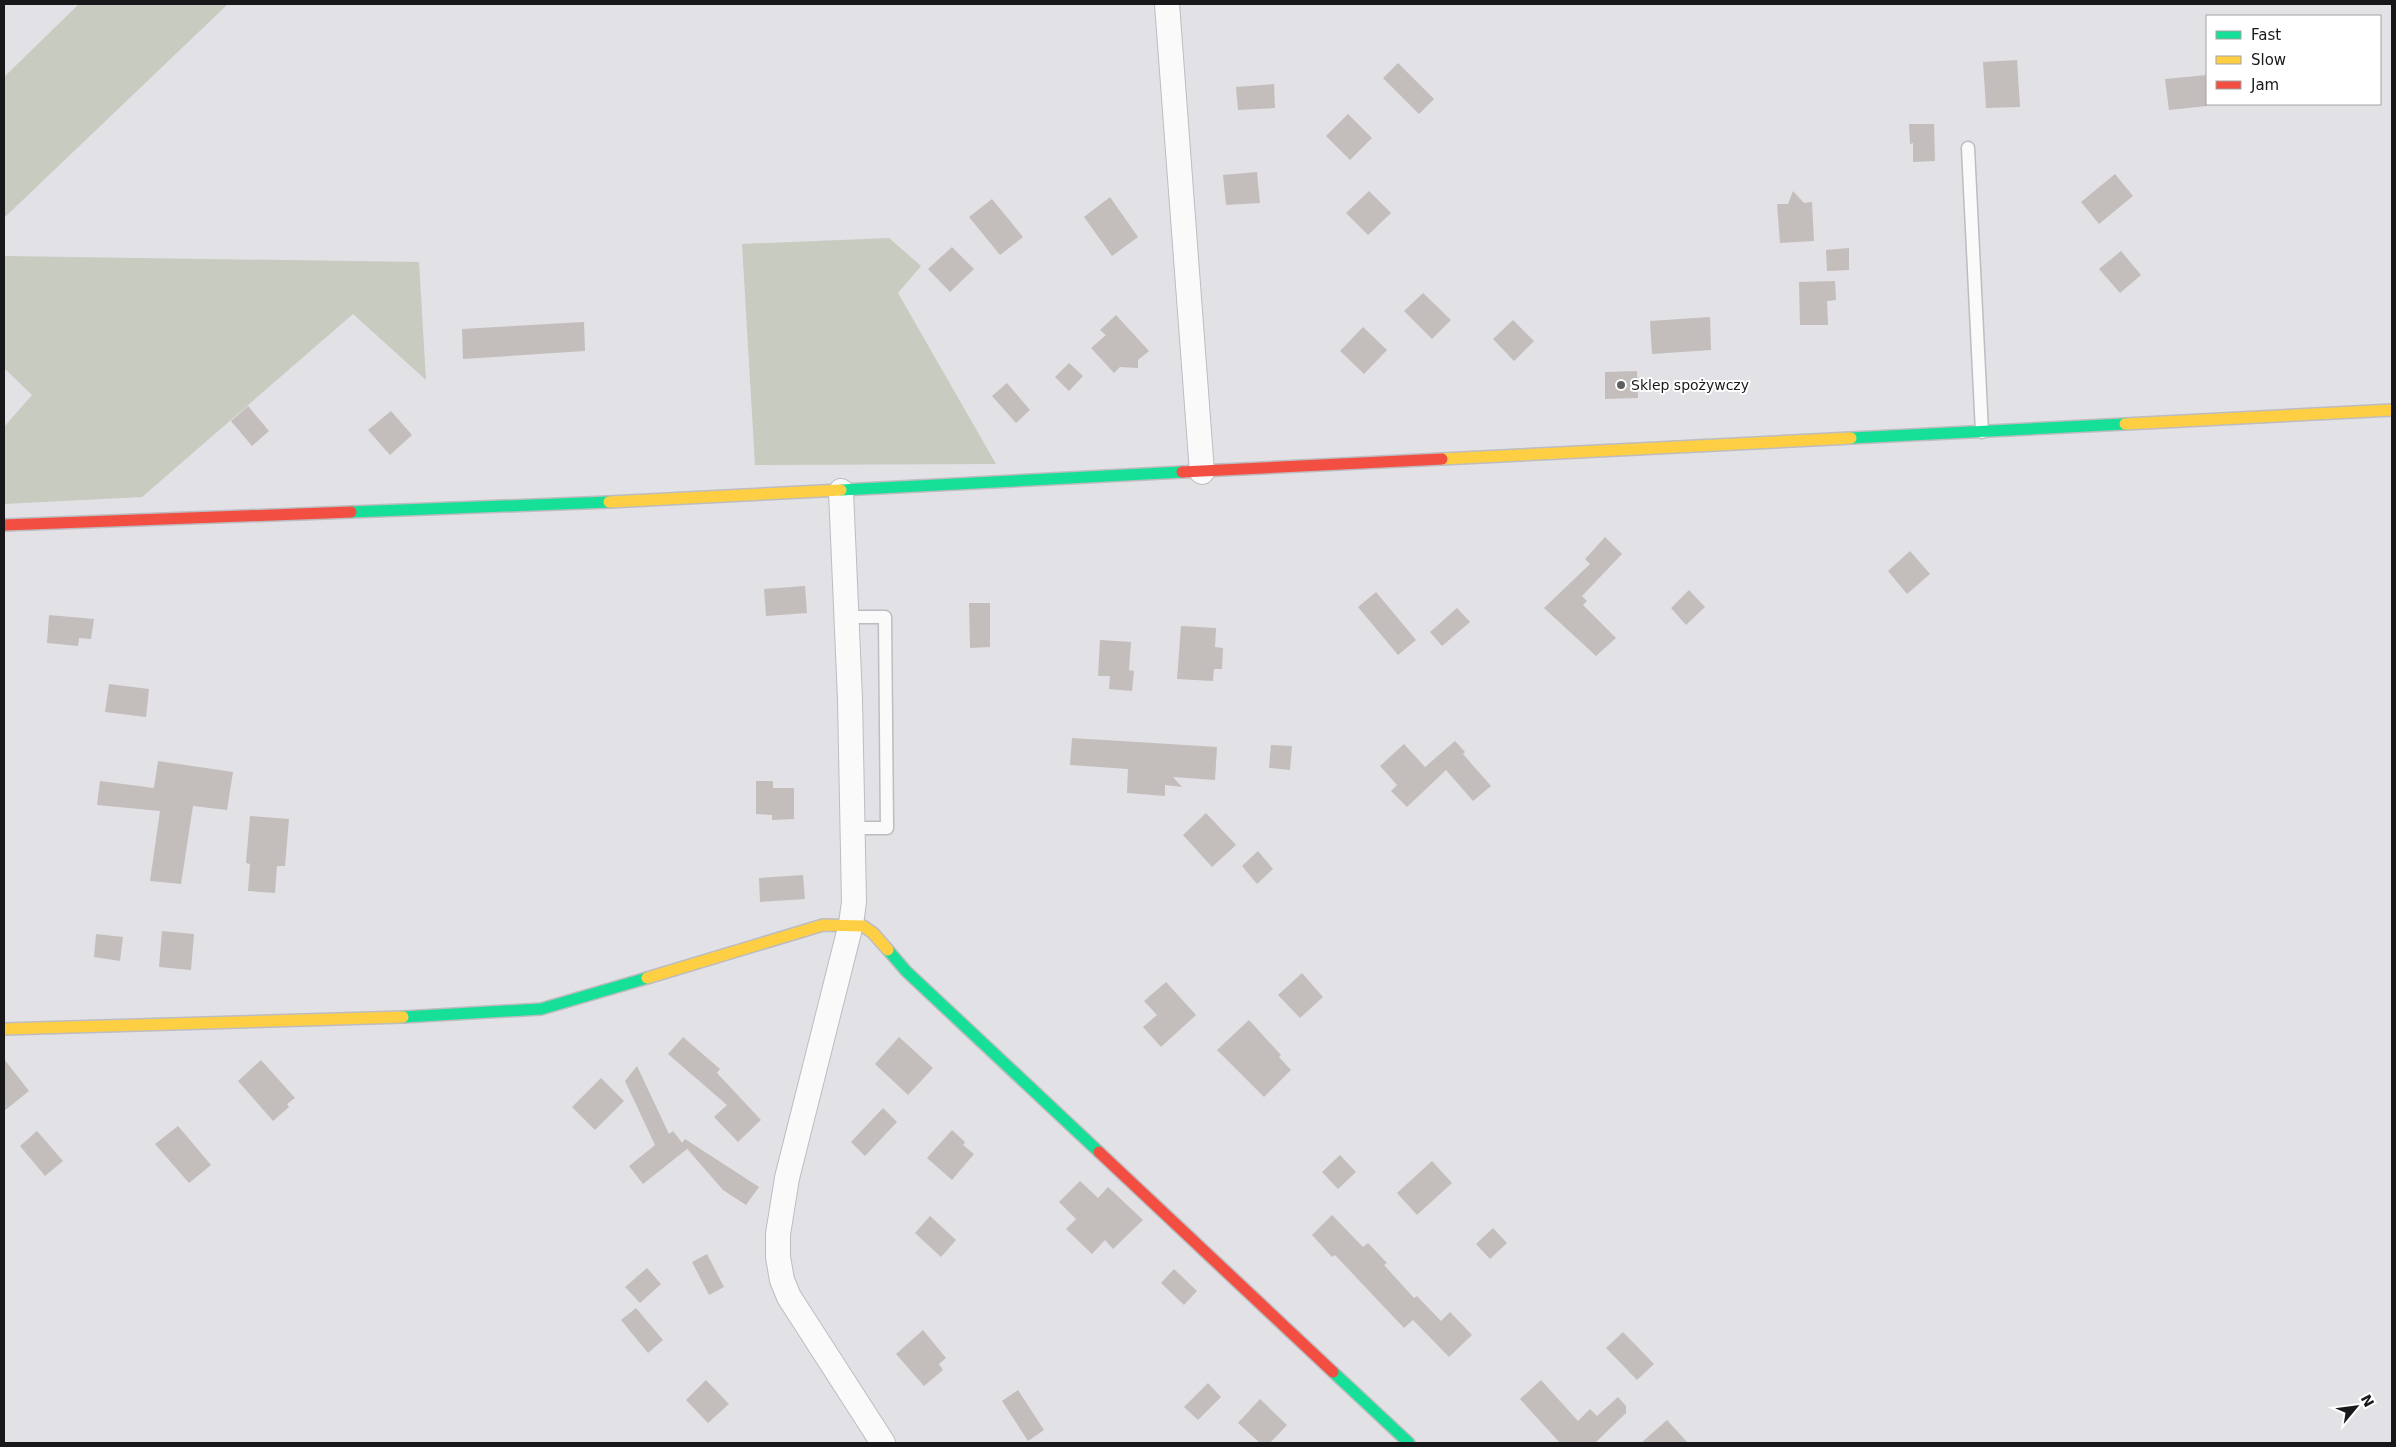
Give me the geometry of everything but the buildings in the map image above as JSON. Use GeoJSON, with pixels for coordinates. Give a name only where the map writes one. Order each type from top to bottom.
{"type":"FeatureCollection","features":[{"type":"Feature","properties":{"kind":"main road"},"geometry":{"type":"LineString","coordinates":[[4,525],[840,491],[2392,410]]}},
{"type":"Feature","properties":{"kind":"main road"},"geometry":{"type":"LineString","coordinates":[[4,1029],[349,1019],[542,1009],[823,925],[851,924],[863,926],[873,933],[906,971],[1408,1443]]}},
{"type":"Feature","properties":{"kind":"street"},"geometry":{"type":"LineString","coordinates":[[1167,4],[1202,472]]}},
{"type":"Feature","properties":{"kind":"street"},"geometry":{"type":"LineString","coordinates":[[840,491],[847,617],[855,884],[851,924],[787,1178],[778,1234],[778,1257],[782,1280],[789,1297],[883,1443]]}},
{"type":"Feature","properties":{"kind":"lane"},"geometry":{"type":"LineString","coordinates":[[1968,148],[1982,432]]}},
{"type":"Feature","properties":{"kind":"lane"},"geometry":{"type":"LineString","coordinates":[[847,617],[885,617],[887,828],[854,828]]}},
{"type":"Feature","properties":{"kind":"shaded area"},"geometry":{"type":"Polygon","coordinates":[[[79,4],[228,4],[4,218],[4,77],[79,4]]]}},
{"type":"Feature","properties":{"kind":"shaded area"},"geometry":{"type":"Polygon","coordinates":[[[889,238],[921,266],[898,293],[996,464],[755,465],[742,244],[889,238]]]}},
{"type":"Feature","properties":{"kind":"shaded area"},"geometry":{"type":"Polygon","coordinates":[[[4,256],[419,262],[426,380],[353,314],[142,497],[4,504],[4,427],[32,395],[4,368],[4,256]]]}},
{"type":"Feature","properties":{"kind":"traffic: fast"},"geometry":{"type":"LineString","coordinates":[[1851,438],[2125,424]]}},
{"type":"Feature","properties":{"kind":"traffic: fast"},"geometry":{"type":"LineString","coordinates":[[841,490],[1182,472]]}},
{"type":"Feature","properties":{"kind":"traffic: fast"},"geometry":{"type":"LineString","coordinates":[[351,512],[609,502]]}},
{"type":"Feature","properties":{"kind":"traffic: fast"},"geometry":{"type":"LineString","coordinates":[[888,950],[906,971],[1099,1152]]}},
{"type":"Feature","properties":{"kind":"traffic: fast"},"geometry":{"type":"LineString","coordinates":[[403,1017],[541,1009],[647,978]]}},
{"type":"Feature","properties":{"kind":"traffic: fast"},"geometry":{"type":"LineString","coordinates":[[1333,1372],[1409,1443]]}},
{"type":"Feature","properties":{"kind":"traffic: slow"},"geometry":{"type":"LineString","coordinates":[[2125,424],[2392,410]]}},
{"type":"Feature","properties":{"kind":"traffic: slow"},"geometry":{"type":"LineString","coordinates":[[1442,459],[1851,438]]}},
{"type":"Feature","properties":{"kind":"traffic: slow"},"geometry":{"type":"LineString","coordinates":[[609,502],[841,490]]}},
{"type":"Feature","properties":{"kind":"traffic: slow"},"geometry":{"type":"LineString","coordinates":[[647,978],[823,925],[863,926],[873,933],[888,950]]}},
{"type":"Feature","properties":{"kind":"traffic: slow"},"geometry":{"type":"LineString","coordinates":[[4,1029],[403,1017]]}},
{"type":"Feature","properties":{"kind":"traffic: jam"},"geometry":{"type":"LineString","coordinates":[[1182,472],[1442,459]]}},
{"type":"Feature","properties":{"kind":"traffic: jam"},"geometry":{"type":"LineString","coordinates":[[4,525],[351,512]]}},
{"type":"Feature","properties":{"kind":"traffic: jam"},"geometry":{"type":"LineString","coordinates":[[1099,1152],[1333,1372]]}},
{"type":"Feature","properties":{"kind":"place","name":"Sklep spożywczy"},"geometry":{"type":"Point","coordinates":[1621,385]}}]}
